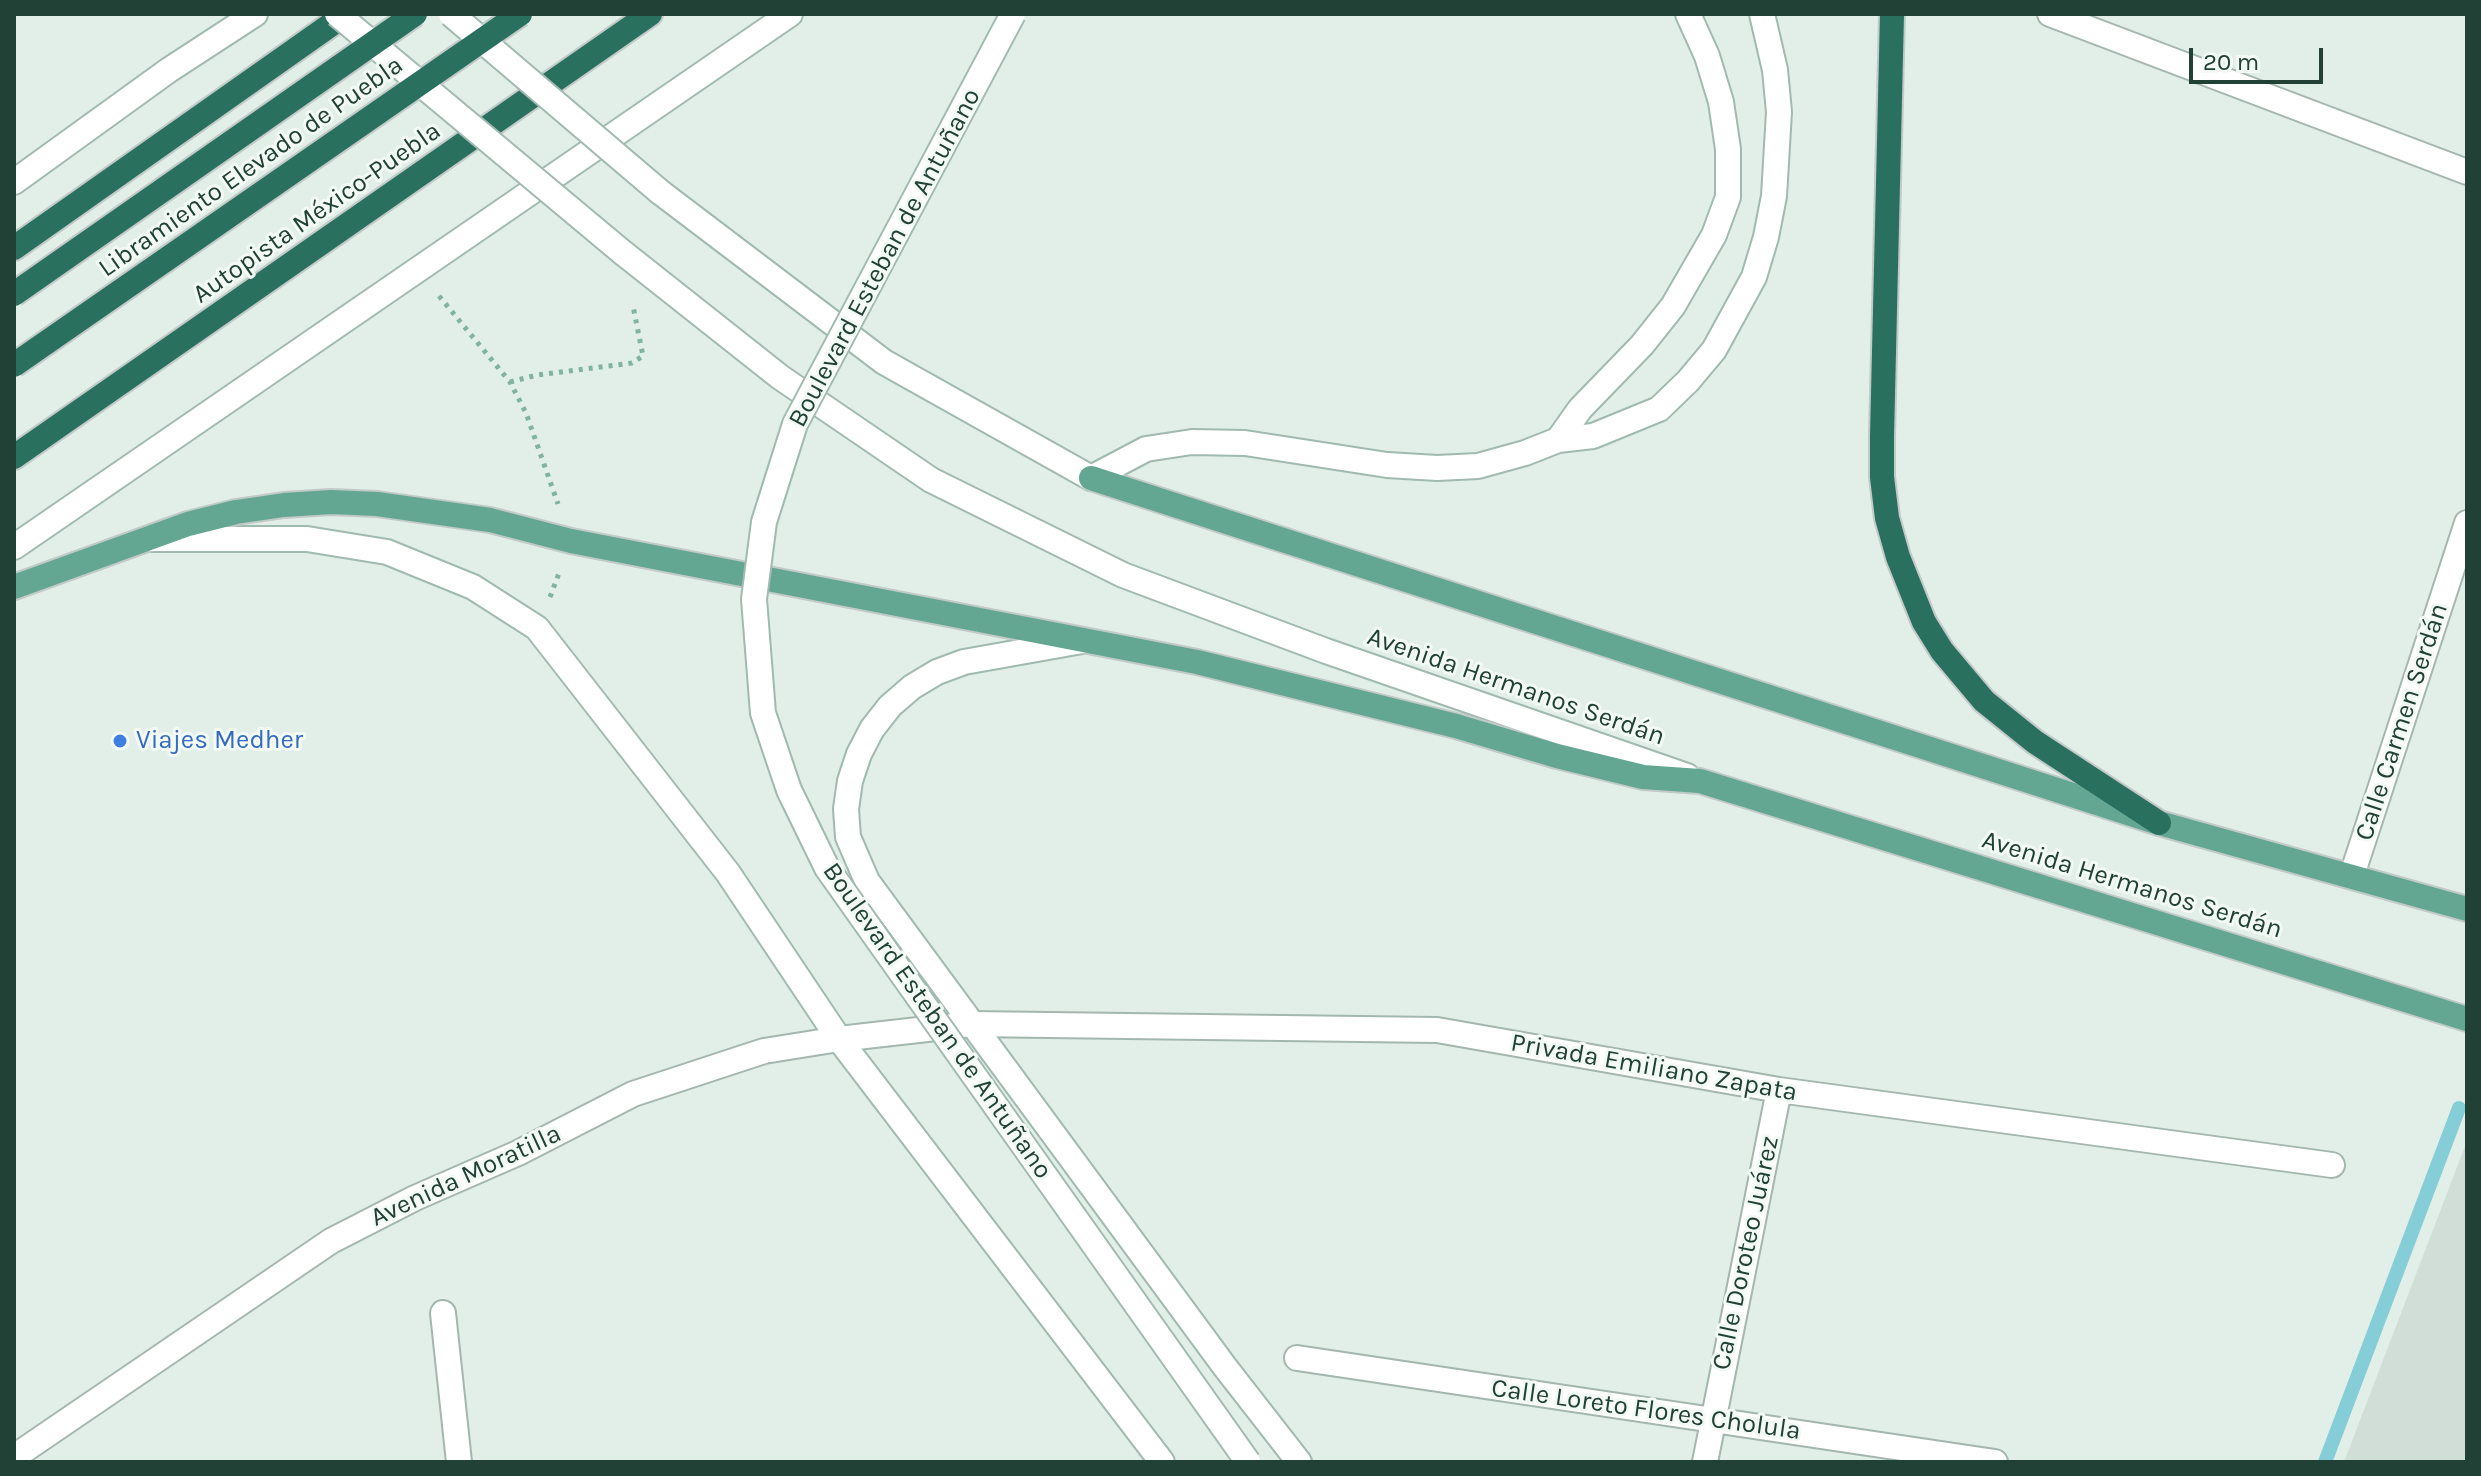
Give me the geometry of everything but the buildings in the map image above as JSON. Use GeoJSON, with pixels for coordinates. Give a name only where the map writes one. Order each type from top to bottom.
{"type":"FeatureCollection","features":[{"type":"Feature","properties":{"kind":"highway"},"geometry":{"type":"LineString","coordinates":[[14,248],[346,14]]}},
{"type":"Feature","properties":{"kind":"highway","name":"Libramiento Elevado de Puebla"},"geometry":{"type":"LineString","coordinates":[[14,294],[415,14]]}},
{"type":"Feature","properties":{"kind":"highway","name":"Libramiento Elevado de Puebla"},"geometry":{"type":"LineString","coordinates":[[14,365],[520,14]]}},
{"type":"Feature","properties":{"kind":"highway","name":"Autopista México-Puebla"},"geometry":{"type":"LineString","coordinates":[[14,457],[650,14]]}},
{"type":"Feature","properties":{"kind":"highway"},"geometry":{"type":"LineString","coordinates":[[1892,14],[1882,477],[1887,518],[1898,557],[1924,622],[1942,651],[1984,701],[2035,742],[2159,823]]}},
{"type":"Feature","properties":{"kind":"main road"},"geometry":{"type":"LineString","coordinates":[[1091,478],[2159,823],[2467,909]]}},
{"type":"Feature","properties":{"kind":"main road"},"geometry":{"type":"LineString","coordinates":[[14,587],[142,539],[236,512],[331,502],[424,509],[490,520],[571,541],[1197,662],[1456,726],[1643,777],[1700,781]]}},
{"type":"Feature","properties":{"kind":"main road","name":"Avenida Hermanos Serdán"},"geometry":{"type":"LineString","coordinates":[[1700,781],[2467,1019]]}},
{"type":"Feature","properties":{"kind":"street"},"geometry":{"type":"LineString","coordinates":[[14,182],[169,70],[255,14]]}},
{"type":"Feature","properties":{"kind":"street","name":"Avenida Hermanos Serdán"},"geometry":{"type":"LineString","coordinates":[[337,14],[625,255],[780,377],[931,480],[1123,575],[1326,651],[1700,781]]}},
{"type":"Feature","properties":{"kind":"street"},"geometry":{"type":"LineString","coordinates":[[451,14],[660,192],[884,362],[1091,478],[1146,449],[1192,442],[1245,443],[1387,465],[1437,468],[1478,466],[1558,440],[1593,436],[1659,409],[1714,350],[1754,277],[1766,237],[1774,196],[1779,112],[1775,70],[1762,14]]}},
{"type":"Feature","properties":{"kind":"street"},"geometry":{"type":"LineString","coordinates":[[14,547],[790,14]]}},
{"type":"Feature","properties":{"kind":"street","name":"Boulevard Esteban de Antuñano"},"geometry":{"type":"LineString","coordinates":[[1013,14],[795,424],[764,522],[754,599],[763,713],[789,790],[827,868],[1248,1462]]}},
{"type":"Feature","properties":{"kind":"street"},"geometry":{"type":"LineString","coordinates":[[1558,440],[1580,409],[1642,345],[1673,306],[1714,235],[1728,197],[1728,149],[1721,102],[1707,56],[1688,14]]}},
{"type":"Feature","properties":{"kind":"street"},"geometry":{"type":"LineString","coordinates":[[2050,14],[2467,172]]}},
{"type":"Feature","properties":{"kind":"street","name":"Calle Carmen Serdán"},"geometry":{"type":"LineString","coordinates":[[2352,875],[2467,523]]}},
{"type":"Feature","properties":{"kind":"street"},"geometry":{"type":"LineString","coordinates":[[142,539],[307,539],[387,552],[473,587],[537,628],[728,873],[839,1039],[1162,1462]]}},
{"type":"Feature","properties":{"kind":"street"},"geometry":{"type":"LineString","coordinates":[[1089,639],[964,662],[937,672],[912,687],[890,706],[872,729],[859,754],[850,781],[846,809],[848,837],[867,881],[1225,1367],[1299,1462]]}},
{"type":"Feature","properties":{"kind":"street","name":"Avenida Moratilla"},"geometry":{"type":"LineString","coordinates":[[14,1457],[331,1241],[415,1198],[518,1153],[633,1094],[764,1051],[971,1024]]}},
{"type":"Feature","properties":{"kind":"street","name":"Privada Emiliano Zapata"},"geometry":{"type":"LineString","coordinates":[[971,1024],[1437,1030],[1779,1090],[2332,1165]]}},
{"type":"Feature","properties":{"kind":"street","name":"Calle Doroteo Juárez"},"geometry":{"type":"LineString","coordinates":[[1705,1462],[1779,1090]]}},
{"type":"Feature","properties":{"kind":"street"},"geometry":{"type":"LineString","coordinates":[[443,1313],[459,1462]]}},
{"type":"Feature","properties":{"kind":"street","name":"Calle Loreto Flores Cholula"},"geometry":{"type":"LineString","coordinates":[[1297,1358],[1995,1462]]}},
{"type":"Feature","properties":{"kind":"path"},"geometry":{"type":"LineString","coordinates":[[510,382],[550,373],[632,363],[643,356],[625,255]]}},
{"type":"Feature","properties":{"kind":"path"},"geometry":{"type":"LineString","coordinates":[[416,271],[510,382],[526,413],[571,541],[537,628]]}},
{"type":"Feature","properties":{"kind":"shaded area"},"geometry":{"type":"Polygon","coordinates":[[[2467,1141],[2467,1462],[2344,1462],[2467,1141]]]}},
{"type":"Feature","properties":{"kind":"waterway"},"geometry":{"type":"LineString","coordinates":[[2325,1462],[2459,1108]]}},
{"type":"Feature","properties":{"kind":"place","name":"Viajes Medher"},"geometry":{"type":"Point","coordinates":[120,741]}}]}
